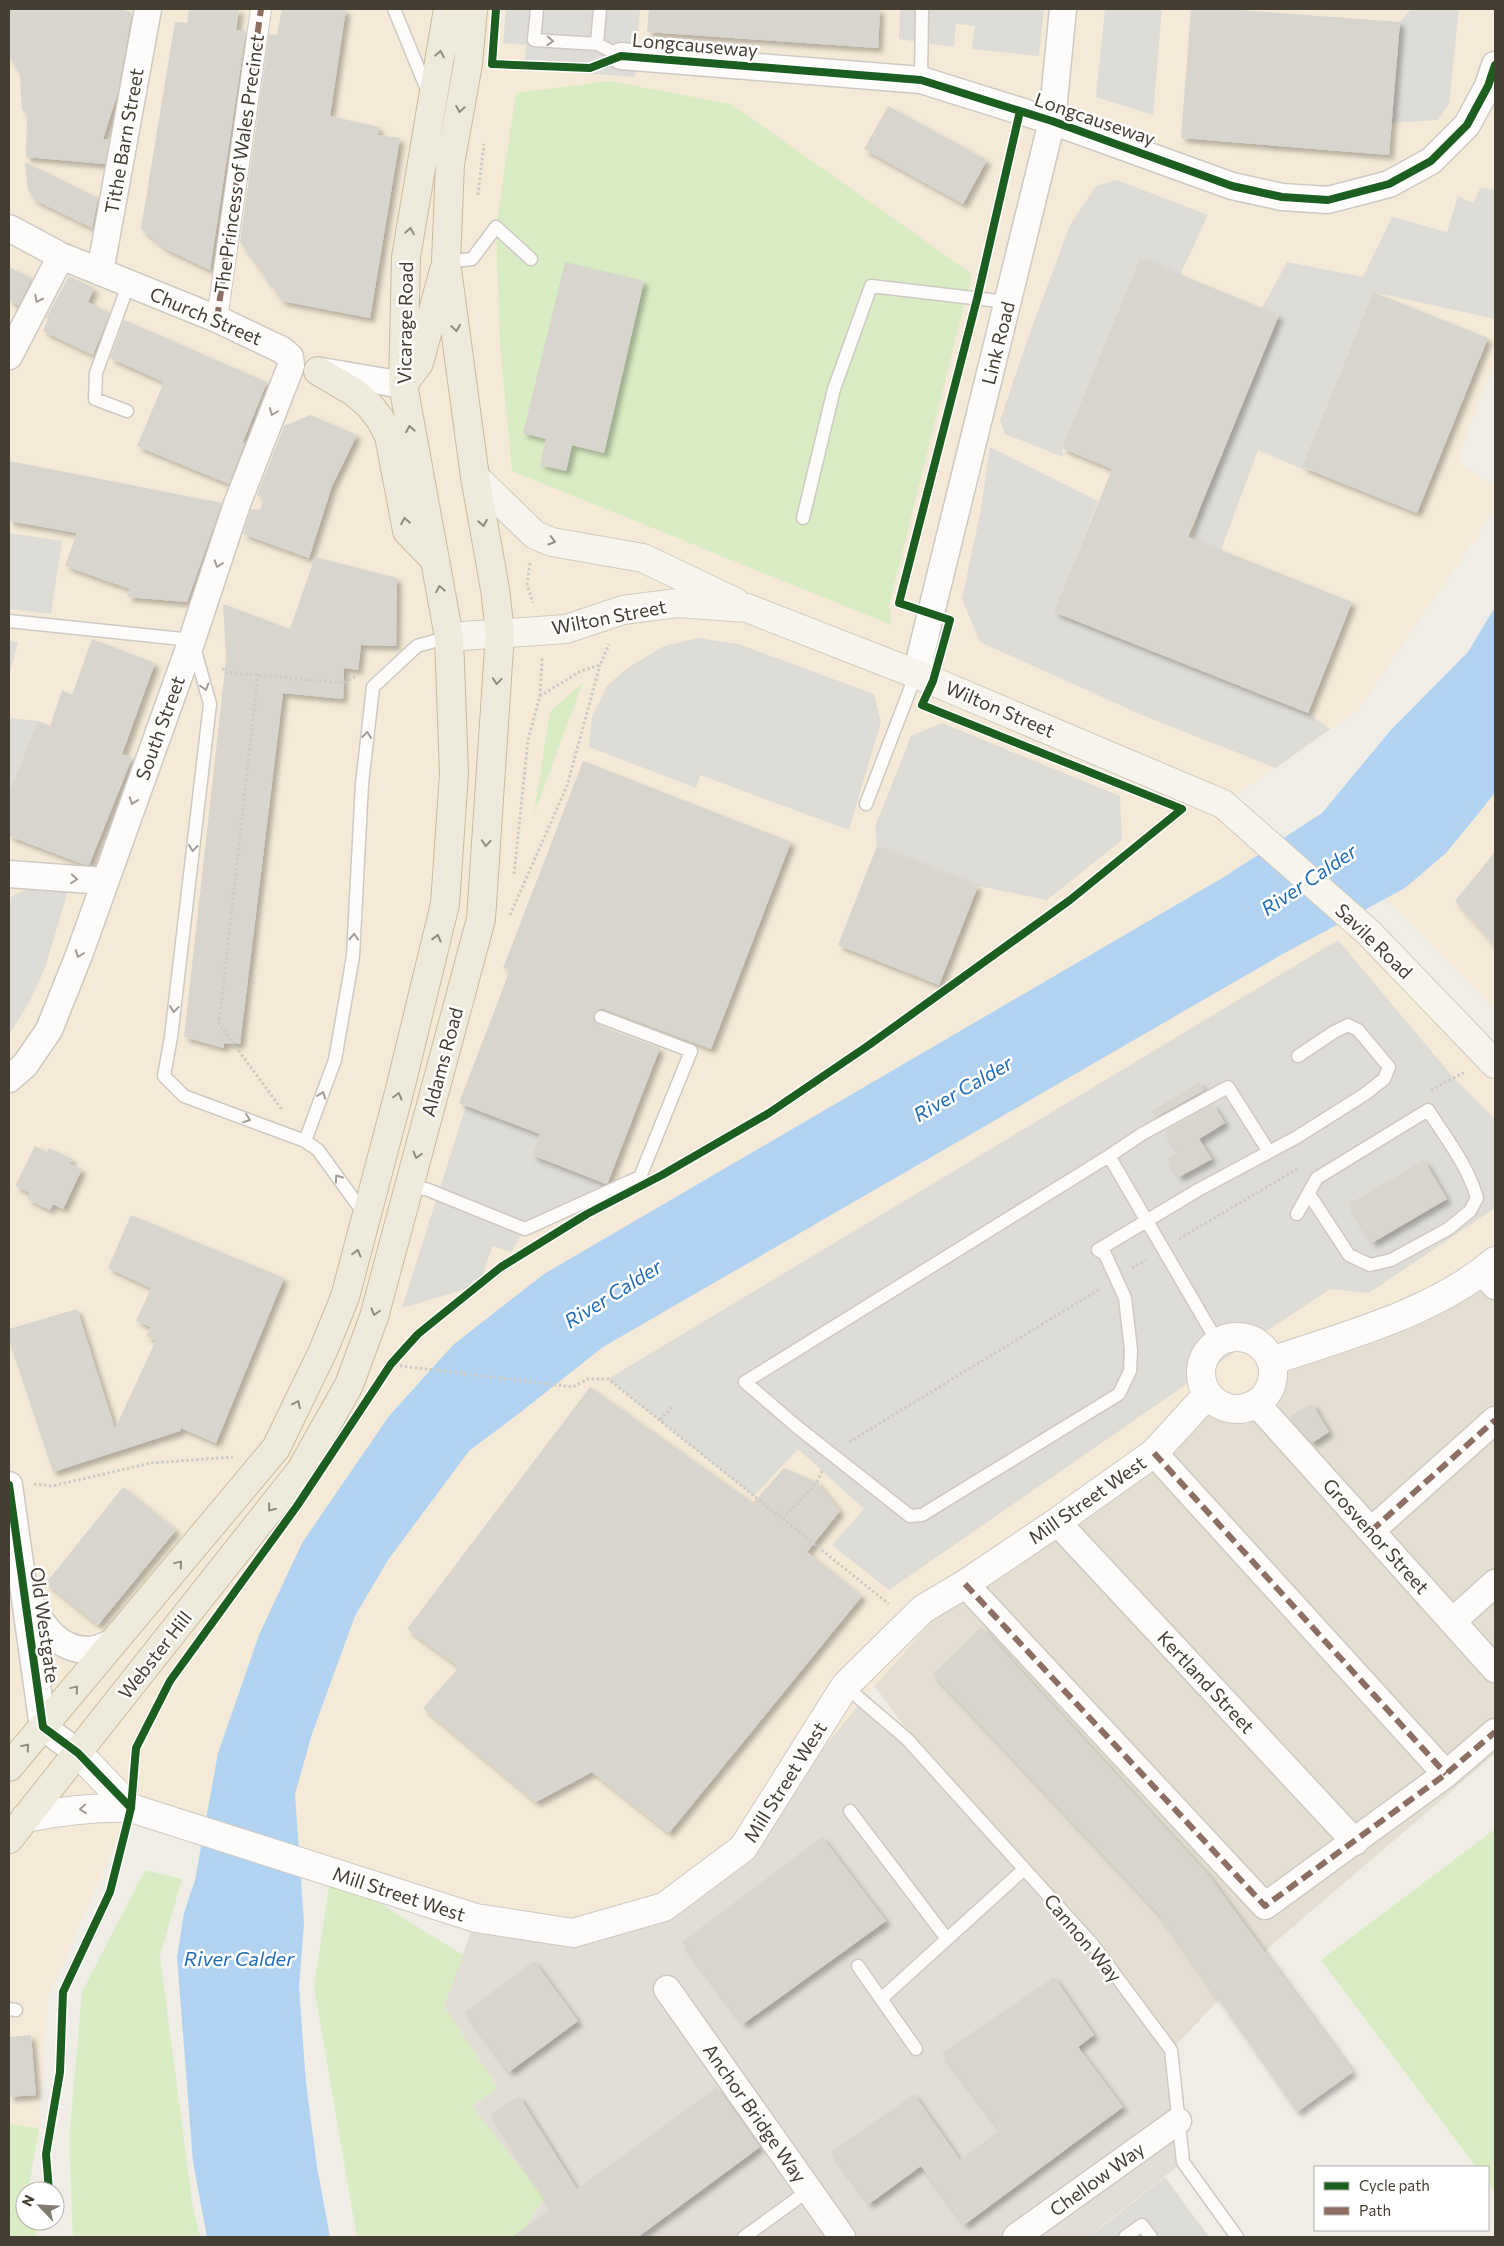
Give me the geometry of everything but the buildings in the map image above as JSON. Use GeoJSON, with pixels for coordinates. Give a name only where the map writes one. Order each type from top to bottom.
{"type":"FeatureCollection","features":[{"type":"Feature","properties":{"kind":"highway","name":"Vicarage Road"},"geometry":{"type":"LineString","coordinates":[[448,9],[431,99],[406,257],[403,385],[449,637]]}},
{"type":"Feature","properties":{"kind":"highway"},"geometry":{"type":"LineString","coordinates":[[473,9],[468,64],[450,164],[446,262],[475,477],[495,589],[500,633]]}},
{"type":"Feature","properties":{"kind":"highway"},"geometry":{"type":"LineString","coordinates":[[403,385],[419,364],[446,262]]}},
{"type":"Feature","properties":{"kind":"highway"},"geometry":{"type":"LineString","coordinates":[[318,371],[354,392],[370,406],[380,420],[389,436],[408,531],[434,559]]}},
{"type":"Feature","properties":{"kind":"highway","name":"Aldams Road"},"geometry":{"type":"LineString","coordinates":[[301,1470],[349,1385],[374,1317],[481,919],[500,633]]}},
{"type":"Feature","properties":{"kind":"highway","name":"Aldams Road"},"geometry":{"type":"LineString","coordinates":[[276,1448],[323,1351],[345,1296],[367,1217],[446,904],[454,774],[449,637]]}},
{"type":"Feature","properties":{"kind":"highway","name":"Webster Hill"},"geometry":{"type":"LineString","coordinates":[[9,1767],[276,1448]]}},
{"type":"Feature","properties":{"kind":"highway","name":"Webster Hill"},"geometry":{"type":"LineString","coordinates":[[9,1839],[301,1470]]}},
{"type":"Feature","properties":{"kind":"main road","name":"Wilton Street"},"geometry":{"type":"LineString","coordinates":[[475,477],[535,535],[552,542],[643,558],[747,608],[916,674],[1223,804]]}},
{"type":"Feature","properties":{"kind":"main road","name":"Wilton Street"},"geometry":{"type":"LineString","coordinates":[[449,637],[566,629],[623,610],[677,603],[747,608]]}},
{"type":"Feature","properties":{"kind":"main road","name":"Savile Road"},"geometry":{"type":"LineString","coordinates":[[1223,804],[1369,933],[1495,1064]]}},
{"type":"Feature","properties":{"kind":"street","name":"Tithe Barn Street"},"geometry":{"type":"LineString","coordinates":[[100,272],[148,9]]}},
{"type":"Feature","properties":{"kind":"street","name":"The Princess of Wales Precinct"},"geometry":{"type":"LineString","coordinates":[[217,319],[262,9]]}},
{"type":"Feature","properties":{"kind":"street","name":"Link Road"},"geometry":{"type":"LineString","coordinates":[[916,674],[1052,121],[1063,9]]}},
{"type":"Feature","properties":{"kind":"street","name":"Longcauseway"},"geometry":{"type":"LineString","coordinates":[[621,56],[920,80],[1052,121],[1232,186],[1282,197],[1328,200],[1390,184],[1432,161],[1467,125],[1488,86],[1495,65]]}},
{"type":"Feature","properties":{"kind":"street","name":"Church Street"},"geometry":{"type":"LineString","coordinates":[[9,228],[61,256],[217,319],[282,350],[290,357],[291,366]]}},
{"type":"Feature","properties":{"kind":"street"},"geometry":{"type":"LineString","coordinates":[[9,356],[61,256]]}},
{"type":"Feature","properties":{"kind":"street"},"geometry":{"type":"LineString","coordinates":[[291,366],[403,385]]}},
{"type":"Feature","properties":{"kind":"street","name":"South Street"},"geometry":{"type":"LineString","coordinates":[[9,1079],[25,1065],[49,1030],[79,955],[192,640],[237,504],[291,366]]}},
{"type":"Feature","properties":{"kind":"street"},"geometry":{"type":"LineString","coordinates":[[9,874],[35,882],[104,882]]}},
{"type":"Feature","properties":{"kind":"street"},"geometry":{"type":"LineString","coordinates":[[1270,1361],[1363,1330],[1437,1300],[1491,1273]]}},
{"type":"Feature","properties":{"kind":"street"},"geometry":{"type":"LineString","coordinates":[[1238,1337],[1248,1339],[1258,1344],[1270,1361],[1272,1379],[1269,1388],[1256,1403],[1243,1408],[1234,1408],[1220,1404],[1208,1394],[1202,1384],[1201,1372],[1203,1361],[1209,1350],[1218,1343],[1227,1338],[1238,1337]]}},
{"type":"Feature","properties":{"kind":"street","name":"Mill Street West"},"geometry":{"type":"LineString","coordinates":[[25,1818],[63,1811],[131,1808],[476,1918],[573,1933],[664,1907],[743,1848],[845,1686],[910,1621],[923,1609],[965,1584],[1057,1522],[1154,1453],[1208,1394]]}},
{"type":"Feature","properties":{"kind":"street","name":"Grosvenor Street"},"geometry":{"type":"LineString","coordinates":[[1256,1403],[1495,1669]]}},
{"type":"Feature","properties":{"kind":"street"},"geometry":{"type":"LineString","coordinates":[[1371,1531],[1495,1420]]}},
{"type":"Feature","properties":{"kind":"street"},"geometry":{"type":"LineString","coordinates":[[1154,1453],[1446,1774]]}},
{"type":"Feature","properties":{"kind":"street","name":"Old Westgate"},"geometry":{"type":"LineString","coordinates":[[17,1484],[24,1591],[44,1726]]}},
{"type":"Feature","properties":{"kind":"street","name":"Kertland Street"},"geometry":{"type":"LineString","coordinates":[[1057,1522],[1355,1842]]}},
{"type":"Feature","properties":{"kind":"street"},"geometry":{"type":"LineString","coordinates":[[1453,1621],[1495,1583]]}},
{"type":"Feature","properties":{"kind":"street"},"geometry":{"type":"LineString","coordinates":[[965,1584],[1265,1906],[1446,1774],[1495,1732]]}},
{"type":"Feature","properties":{"kind":"street","name":"Old Westgate"},"geometry":{"type":"LineString","coordinates":[[24,1591],[52,1638],[73,1647],[92,1650],[114,1642]]}},
{"type":"Feature","properties":{"kind":"street"},"geometry":{"type":"LineString","coordinates":[[44,1726],[78,1753]]}},
{"type":"Feature","properties":{"kind":"street","name":"Mill Street West"},"geometry":{"type":"LineString","coordinates":[[78,1753],[131,1808]]}},
{"type":"Feature","properties":{"kind":"street","name":"Anchor Bridge Way"},"geometry":{"type":"LineString","coordinates":[[667,1989],[842,2237]]}},
{"type":"Feature","properties":{"kind":"street","name":"Chellow Way"},"geometry":{"type":"LineString","coordinates":[[1016,2237],[1178,2121]]}},
{"type":"Feature","properties":{"kind":"lane"},"geometry":{"type":"LineString","coordinates":[[394,9],[431,99]]}},
{"type":"Feature","properties":{"kind":"lane"},"geometry":{"type":"LineString","coordinates":[[537,9],[534,40],[597,44],[621,56]]}},
{"type":"Feature","properties":{"kind":"lane"},"geometry":{"type":"LineString","coordinates":[[597,44],[600,9]]}},
{"type":"Feature","properties":{"kind":"lane"},"geometry":{"type":"LineString","coordinates":[[920,80],[922,9]]}},
{"type":"Feature","properties":{"kind":"lane"},"geometry":{"type":"LineString","coordinates":[[446,262],[472,259],[496,227],[531,259]]}},
{"type":"Feature","properties":{"kind":"lane"},"geometry":{"type":"LineString","coordinates":[[127,411],[95,398],[96,373],[129,283]]}},
{"type":"Feature","properties":{"kind":"lane"},"geometry":{"type":"LineString","coordinates":[[803,518],[834,389],[871,286],[1008,302]]}},
{"type":"Feature","properties":{"kind":"lane"},"geometry":{"type":"LineString","coordinates":[[9,621],[192,640],[210,704],[171,1037],[164,1076],[184,1096],[304,1141],[318,1150],[367,1217]]}},
{"type":"Feature","properties":{"kind":"lane"},"geometry":{"type":"LineString","coordinates":[[304,1141],[335,1060],[353,956],[362,784],[373,687],[417,646],[449,637]]}},
{"type":"Feature","properties":{"kind":"lane"},"geometry":{"type":"LineString","coordinates":[[866,804],[916,674]]}},
{"type":"Feature","properties":{"kind":"lane"},"geometry":{"type":"LineString","coordinates":[[408,1188],[426,1189],[525,1229],[640,1177],[691,1051],[601,1016]]}},
{"type":"Feature","properties":{"kind":"lane"},"geometry":{"type":"LineString","coordinates":[[1269,1152],[1228,1087],[1142,1134],[745,1382],[796,1426],[910,1516],[922,1514],[1119,1394],[1130,1371],[1132,1350],[1125,1298],[1105,1254],[1098,1250],[1148,1222],[1198,1190],[1269,1152],[1365,1094],[1384,1080],[1389,1067],[1358,1030],[1348,1025],[1298,1056]]}},
{"type":"Feature","properties":{"kind":"lane"},"geometry":{"type":"LineString","coordinates":[[1297,1214],[1317,1178],[1428,1110],[1461,1161],[1478,1198],[1470,1211],[1448,1229],[1391,1260],[1370,1265],[1349,1255],[1309,1194]]}},
{"type":"Feature","properties":{"kind":"lane"},"geometry":{"type":"LineString","coordinates":[[1109,1156],[1218,1343]]}},
{"type":"Feature","properties":{"kind":"lane","name":"Cannon Way"},"geometry":{"type":"LineString","coordinates":[[845,1686],[906,1739],[1093,1945],[1171,2050],[1183,2162],[1237,2237]]}},
{"type":"Feature","properties":{"kind":"lane"},"geometry":{"type":"LineString","coordinates":[[850,1811],[946,1939]]}},
{"type":"Feature","properties":{"kind":"lane"},"geometry":{"type":"LineString","coordinates":[[881,1999],[1023,1870]]}},
{"type":"Feature","properties":{"kind":"lane"},"geometry":{"type":"LineString","coordinates":[[858,1966],[916,2050]]}},
{"type":"Feature","properties":{"kind":"lane"},"geometry":{"type":"LineString","coordinates":[[744,2237],[809,2190]]}},
{"type":"Feature","properties":{"kind":"lane"},"geometry":{"type":"LineString","coordinates":[[1125,2237],[1142,2225],[1151,2237]]}},
{"type":"Feature","properties":{"kind":"path"},"geometry":{"type":"LineString","coordinates":[[478,200],[484,142]]}},
{"type":"Feature","properties":{"kind":"path"},"geometry":{"type":"LineString","coordinates":[[527,584],[535,535]]}},
{"type":"Feature","properties":{"kind":"path"},"geometry":{"type":"LineString","coordinates":[[509,918],[567,786],[590,694],[600,665]]}},
{"type":"Feature","properties":{"kind":"path"},"geometry":{"type":"LineString","coordinates":[[224,672],[344,683]]}},
{"type":"Feature","properties":{"kind":"path"},"geometry":{"type":"LineString","coordinates":[[258,674],[219,1024],[304,1141]]}},
{"type":"Feature","properties":{"kind":"path"},"geometry":{"type":"LineString","coordinates":[[386,1372],[398,1357]]}},
{"type":"Feature","properties":{"kind":"path"},"geometry":{"type":"LineString","coordinates":[[403,1366],[573,1387],[588,1380],[608,1379],[910,1621]]}},
{"type":"Feature","properties":{"kind":"path"},"geometry":{"type":"LineString","coordinates":[[660,1420],[673,1406]]}},
{"type":"Feature","properties":{"kind":"path"},"geometry":{"type":"LineString","coordinates":[[17,1484],[52,1486],[151,1463],[242,1456]]}},
{"type":"Feature","properties":{"kind":"shaded area"},"geometry":{"type":"Polygon","coordinates":[[[9,9],[1495,9],[1495,359],[1457,461],[1495,486],[1495,509],[1358,711],[1223,804],[1495,1064],[1495,1261],[1272,1370],[1269,1388],[1263,1397],[1250,1406],[1234,1408],[1215,1402],[965,1584],[865,1697],[743,1848],[664,1907],[573,1933],[131,1808],[48,1999],[39,2128],[9,2124],[9,9]]]}},
{"type":"Feature","properties":{"kind":"shaded area"},"geometry":{"type":"Polygon","coordinates":[[[506,9],[640,9],[635,77],[524,69],[526,45],[503,43],[506,9]]]}},
{"type":"Feature","properties":{"kind":"shaded area"},"geometry":{"type":"Polygon","coordinates":[[[900,9],[1044,9],[1039,56],[972,49],[975,26],[956,24],[954,47],[899,39],[900,9]]]}},
{"type":"Feature","properties":{"kind":"shaded area"},"geometry":{"type":"Polygon","coordinates":[[[1105,9],[1162,9],[1153,115],[1096,97],[1105,9]]]}},
{"type":"Feature","properties":{"kind":"shaded area"},"geometry":{"type":"Polygon","coordinates":[[[1411,9],[1459,9],[1449,104],[1438,120],[1391,123],[1400,22],[1411,9]]]}},
{"type":"Feature","properties":{"kind":"shaded area"},"geometry":{"type":"Polygon","coordinates":[[[1117,180],[1208,215],[1180,275],[1140,258],[1062,448],[1063,457],[1005,434],[1000,421],[1070,225],[1096,186],[1117,180]]]}},
{"type":"Feature","properties":{"kind":"shaded area"},"geometry":{"type":"Polygon","coordinates":[[[1481,187],[1495,190],[1495,319],[1373,292],[1302,467],[1307,471],[1258,450],[1221,550],[1192,539],[1201,505],[1279,315],[1262,308],[1287,262],[1363,277],[1392,217],[1447,232],[1458,196],[1473,203],[1481,187]]]}},
{"type":"Feature","properties":{"kind":"shaded area"},"geometry":{"type":"Polygon","coordinates":[[[990,447],[1098,501],[1055,612],[1308,713],[1330,729],[1276,768],[1142,715],[980,642],[962,599],[980,514],[990,447]]]}},
{"type":"Feature","properties":{"kind":"shaded area"},"geometry":{"type":"Polygon","coordinates":[[[9,533],[62,541],[51,614],[9,609],[9,533]]]}},
{"type":"Feature","properties":{"kind":"shaded area"},"geometry":{"type":"Polygon","coordinates":[[[698,638],[738,644],[874,694],[881,722],[849,830],[700,775],[696,788],[589,747],[592,717],[607,686],[626,669],[664,646],[698,638]]]}},
{"type":"Feature","properties":{"kind":"shaded area"},"geometry":{"type":"Polygon","coordinates":[[[9,641],[18,642],[9,676],[9,641]]]}},
{"type":"Feature","properties":{"kind":"shaded area"},"geometry":{"type":"Polygon","coordinates":[[[1495,684],[1495,1010],[1355,867],[1495,684]]]}},
{"type":"Feature","properties":{"kind":"shaded area"},"geometry":{"type":"Polygon","coordinates":[[[9,718],[38,721],[9,792],[9,718]]]}},
{"type":"Feature","properties":{"kind":"shaded area"},"geometry":{"type":"Polygon","coordinates":[[[942,723],[1120,796],[1122,840],[1047,900],[978,886],[877,846],[875,827],[911,736],[942,723]]]}},
{"type":"Feature","properties":{"kind":"shaded area"},"geometry":{"type":"Polygon","coordinates":[[[29,888],[68,891],[45,968],[30,1001],[9,1035],[9,910],[11,897],[29,888]]]}},
{"type":"Feature","properties":{"kind":"shaded area"},"geometry":{"type":"Polygon","coordinates":[[[1338,940],[1453,1077],[1495,1119],[1495,1208],[1369,1293],[1330,1289],[1181,1388],[889,1590],[832,1545],[864,1509],[798,1449],[754,1496],[608,1379],[1338,940]]]}},
{"type":"Feature","properties":{"kind":"shaded area"},"geometry":{"type":"Polygon","coordinates":[[[1495,1044],[1495,1754],[1272,1945],[1171,2050],[920,1748],[777,1553],[1396,1128],[1495,1044]]]}},
{"type":"Feature","properties":{"kind":"shaded area"},"geometry":{"type":"Polygon","coordinates":[[[466,1106],[540,1134],[532,1155],[608,1184],[605,1193],[525,1229],[511,1252],[492,1246],[480,1285],[402,1308],[466,1106]]]}},
{"type":"Feature","properties":{"kind":"shaded area"},"geometry":{"type":"Polygon","coordinates":[[[865,1697],[1093,1945],[1171,2050],[1183,2162],[1088,2237],[533,2237],[526,2227],[544,2198],[471,2106],[498,2088],[444,2006],[476,1918],[573,1933],[664,1907],[743,1848],[865,1697]]]}},
{"type":"Feature","properties":{"kind":"shaded area"},"geometry":{"type":"Polygon","coordinates":[[[1165,2177],[1209,2237],[1088,2237],[1102,2227],[1165,2177]]]}},
{"type":"Feature","properties":{"kind":"green space"},"geometry":{"type":"Polygon","coordinates":[[[609,81],[731,104],[972,274],[889,605],[892,625],[512,471],[500,344],[496,227],[516,93],[609,81]]]}},
{"type":"Feature","properties":{"kind":"green space"},"geometry":{"type":"Polygon","coordinates":[[[583,682],[534,814],[550,712],[583,682]]]}},
{"type":"Feature","properties":{"kind":"green space"},"geometry":{"type":"Polygon","coordinates":[[[1495,1829],[1495,2192],[1489,2183],[1489,2166],[1475,2166],[1321,1960],[1495,1829]]]}},
{"type":"Feature","properties":{"kind":"green space"},"geometry":{"type":"Polygon","coordinates":[[[145,1870],[182,1879],[160,1956],[192,2201],[200,2237],[73,2237],[69,2141],[82,1992],[145,1870]]]}},
{"type":"Feature","properties":{"kind":"green space"},"geometry":{"type":"Polygon","coordinates":[[[331,1873],[463,1955],[444,2006],[498,2088],[472,2106],[544,2198],[526,2227],[533,2237],[357,2237],[314,1987],[331,1873]]]}},
{"type":"Feature","properties":{"kind":"green space"},"geometry":{"type":"Polygon","coordinates":[[[9,2124],[39,2128],[30,2181],[15,2181],[15,2231],[36,2231],[37,2237],[9,2237],[9,2124]]]}},
{"type":"Feature","properties":{"kind":"water","name":"River Calder"},"geometry":{"type":"Polygon","coordinates":[[[1495,607],[1495,793],[1446,853],[1405,888],[1281,955],[603,1347],[469,1451],[388,1560],[355,1616],[312,1734],[295,1794],[304,1924],[299,1987],[306,2083],[317,2167],[330,2237],[207,2237],[193,2162],[177,1957],[184,1913],[195,1880],[218,1753],[259,1635],[302,1543],[389,1416],[453,1345],[544,1274],[1224,877],[1322,813],[1390,731],[1468,652],[1495,607]]]}},
{"type":"Feature","properties":{"kind":"marked path"},"geometry":{"type":"LineString","coordinates":[[217,319],[261,9]]}},
{"type":"Feature","properties":{"kind":"marked path"},"geometry":{"type":"LineString","coordinates":[[1371,1531],[1495,1420]]}},
{"type":"Feature","properties":{"kind":"marked path"},"geometry":{"type":"LineString","coordinates":[[1154,1453],[1446,1774]]}},
{"type":"Feature","properties":{"kind":"marked path"},"geometry":{"type":"LineString","coordinates":[[965,1584],[1265,1906],[1446,1774],[1495,1732]]}},
{"type":"Feature","properties":{"kind":"cycle path"},"geometry":{"type":"LineString","coordinates":[[496,9],[492,64],[590,68],[621,56],[921,80],[1052,121],[1232,186],[1282,197],[1328,200],[1389,184],[1431,161],[1467,125],[1488,86],[1495,65]]}},
{"type":"Feature","properties":{"kind":"cycle path"},"geometry":{"type":"LineString","coordinates":[[48,2181],[46,2154],[60,2072],[63,1992],[110,1892],[131,1808],[136,1748],[170,1681],[297,1506],[391,1364],[418,1334],[501,1267],[587,1214],[662,1175],[769,1113],[869,1045],[1070,900],[1182,809],[922,705],[933,681],[950,620],[899,603],[977,299],[1020,111]]}},
{"type":"Feature","properties":{"kind":"cycle path"},"geometry":{"type":"LineString","coordinates":[[9,1485],[43,1727],[78,1753],[131,1808]]}}]}
